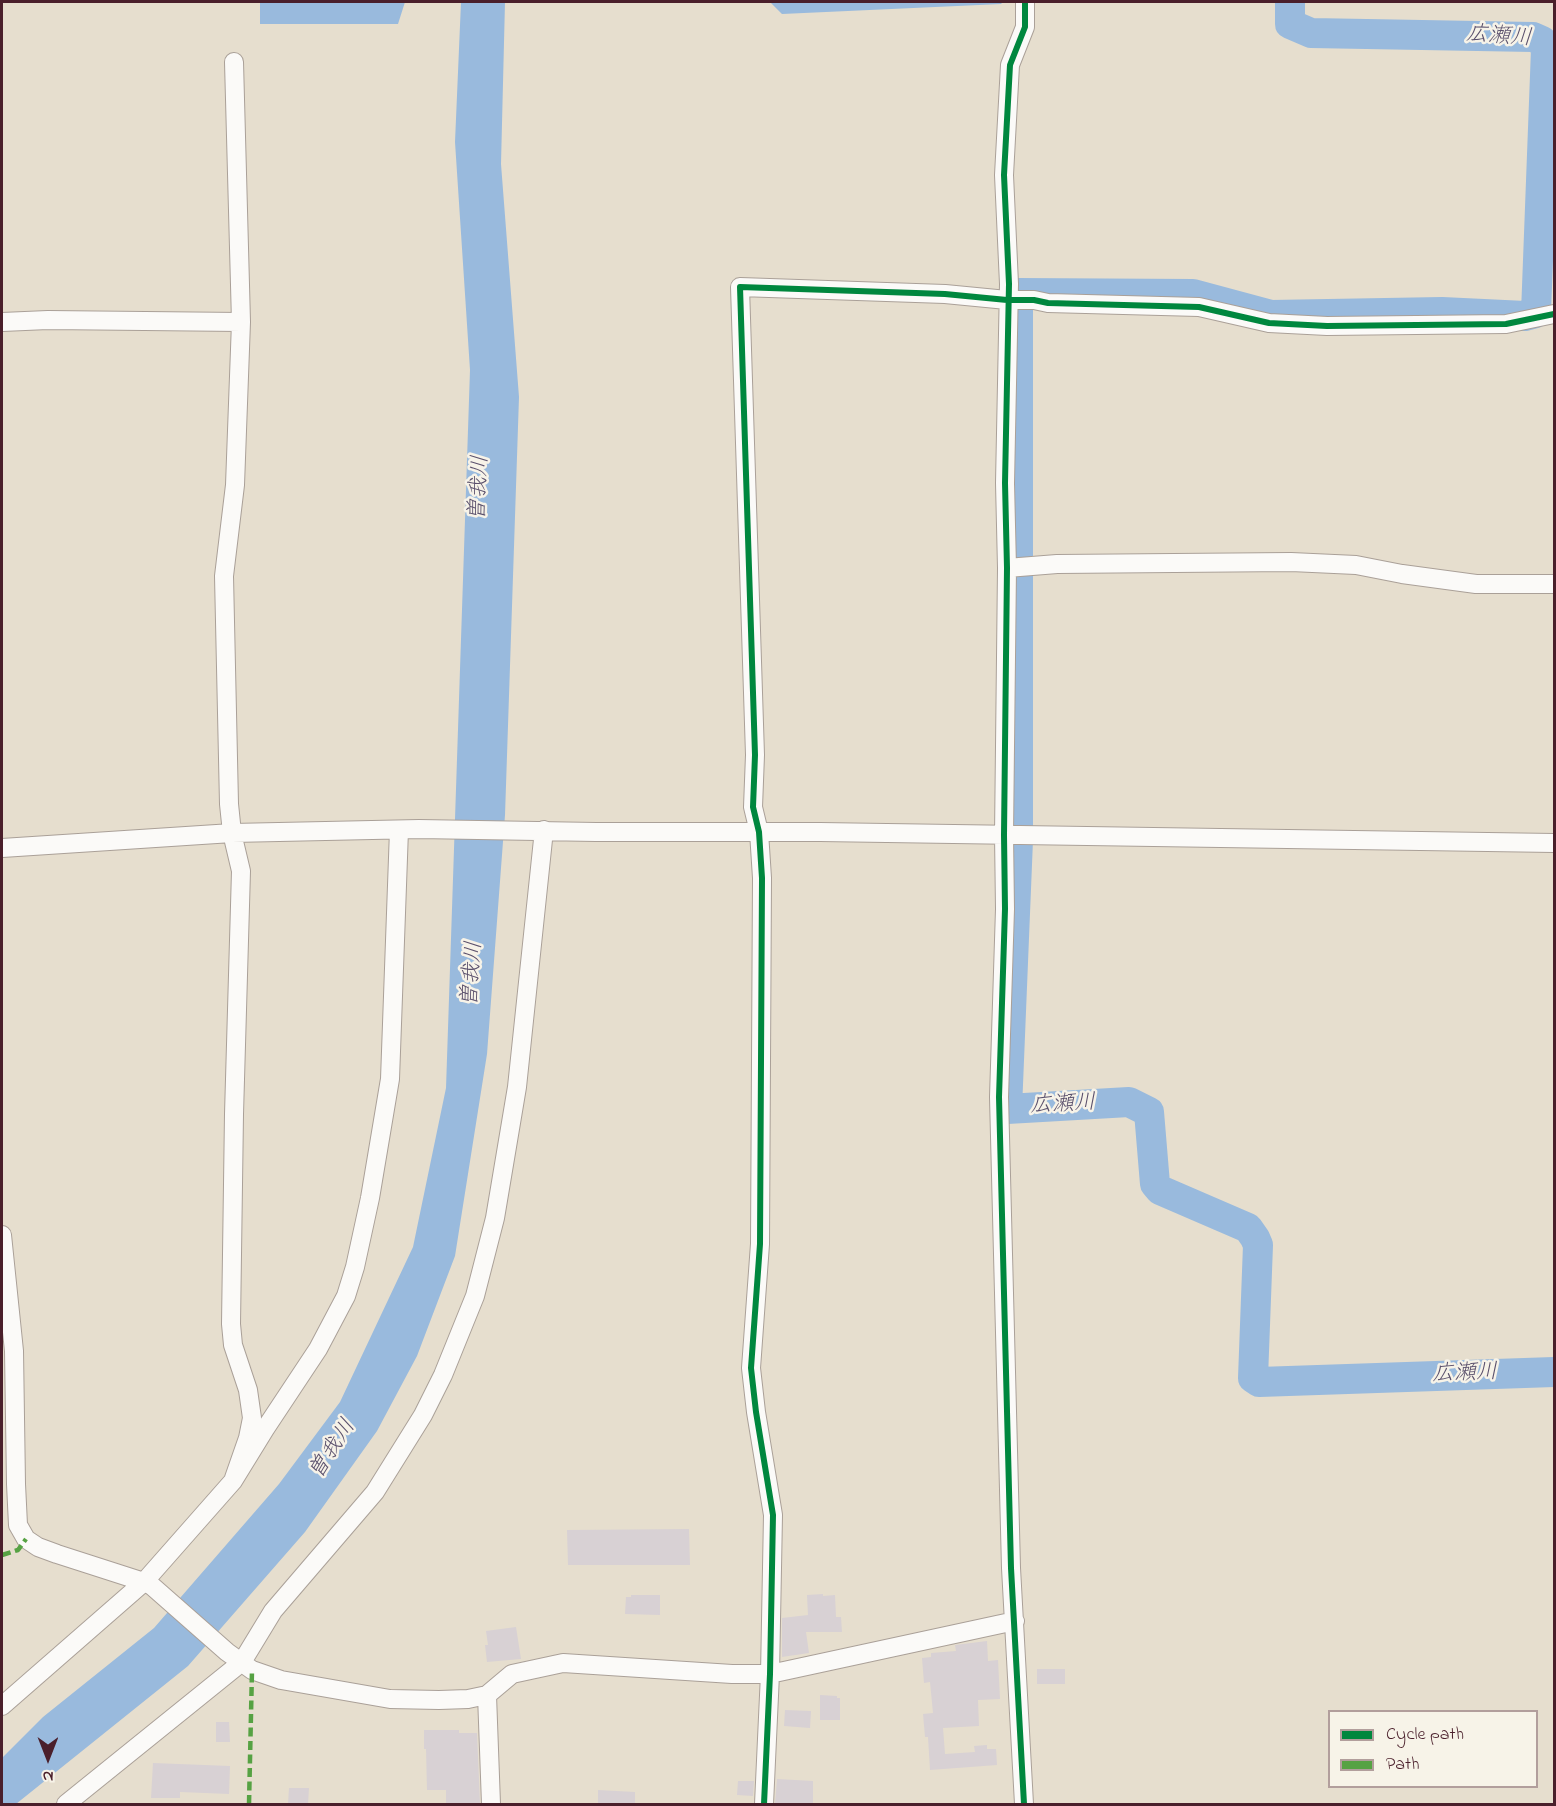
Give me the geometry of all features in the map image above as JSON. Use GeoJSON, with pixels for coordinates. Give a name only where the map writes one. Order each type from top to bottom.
{"type":"FeatureCollection","features":[{"type":"Feature","properties":{"kind":"street"},"geometry":{"type":"LineString","coordinates":[[1024,1804],[1011,1545],[999,1097],[1005,909],[1007,568],[1005,483],[1009,284],[1004,175],[1010,65],[1025,27],[1025,2]]}},
{"type":"Feature","properties":{"kind":"street"},"geometry":{"type":"LineString","coordinates":[[233,1481],[248,1438],[252,1418],[248,1390],[232,1345],[231,1324],[241,871],[232,833],[229,804],[224,576],[235,485],[241,322],[234,62]]}},
{"type":"Feature","properties":{"kind":"street"},"geometry":{"type":"LineString","coordinates":[[765,1804],[773,1515],[756,1412],[752,1368],[760,1244],[762,878],[759,832],[753,807],[756,755],[740,287],[945,294],[1007,300],[1199,308],[1269,323],[1327,326],[1506,324],[1554,315]]}},
{"type":"Feature","properties":{"kind":"street"},"geometry":{"type":"LineString","coordinates":[[2,322],[48,320],[241,322]]}},
{"type":"Feature","properties":{"kind":"street"},"geometry":{"type":"LineString","coordinates":[[1007,568],[1057,564],[1291,562],[1356,565],[1476,584],[1554,584]]}},
{"type":"Feature","properties":{"kind":"street"},"geometry":{"type":"LineString","coordinates":[[2,848],[232,833],[419,829],[1554,843]]}},
{"type":"Feature","properties":{"kind":"street"},"geometry":{"type":"LineString","coordinates":[[2,1706],[148,1584],[233,1481],[318,1349],[346,1296],[355,1267],[370,1198],[390,1079],[399,830]]}},
{"type":"Feature","properties":{"kind":"street"},"geometry":{"type":"LineString","coordinates":[[66,1804],[234,1657],[375,1492],[428,1405],[443,1375],[475,1296],[495,1218],[517,1087],[544,830]]}},
{"type":"Feature","properties":{"kind":"street"},"geometry":{"type":"LineString","coordinates":[[2,1235],[14,1351],[18,1525],[26,1539],[38,1547],[148,1584],[252,1670],[281,1680],[390,1699],[439,1700],[487,1695],[512,1674],[563,1663],[732,1674],[770,1674],[1016,1621]]}},
{"type":"Feature","properties":{"kind":"street"},"geometry":{"type":"LineString","coordinates":[[487,1695],[491,1804]]}},
{"type":"Feature","properties":{"kind":"water"},"geometry":{"type":"Polygon","coordinates":[[[260,2],[405,2],[398,24],[260,24],[260,2]]]}},
{"type":"Feature","properties":{"kind":"water","name":"曽我川"},"geometry":{"type":"Polygon","coordinates":[[[461,2],[505,2],[501,164],[519,397],[505,815],[487,1054],[455,1256],[417,1356],[377,1431],[305,1532],[188,1666],[16,1804],[2,1804],[2,1758],[43,1717],[154,1628],[279,1484],[340,1402],[413,1247],[446,1088],[470,370],[455,142],[461,2]]]}},
{"type":"Feature","properties":{"kind":"water"},"geometry":{"type":"Polygon","coordinates":[[[770,2],[1003,2],[1001,4],[782,14],[770,2]]]}},
{"type":"Feature","properties":{"kind":"building"},"geometry":{"type":"Polygon","coordinates":[[[689,1529],[690,1565],[568,1565],[567,1530],[689,1529]]]}},
{"type":"Feature","properties":{"kind":"building"},"geometry":{"type":"Polygon","coordinates":[[[823,1594],[823,1596],[835,1595],[836,1617],[841,1617],[842,1632],[806,1632],[809,1653],[782,1657],[782,1618],[808,1615],[807,1595],[823,1594]]]}},
{"type":"Feature","properties":{"kind":"building"},"geometry":{"type":"Polygon","coordinates":[[[631,1595],[660,1595],[660,1615],[625,1614],[626,1597],[631,1597],[631,1595]]]}},
{"type":"Feature","properties":{"kind":"building"},"geometry":{"type":"Polygon","coordinates":[[[516,1627],[521,1659],[487,1662],[486,1631],[516,1627]]]}},
{"type":"Feature","properties":{"kind":"building"},"geometry":{"type":"Polygon","coordinates":[[[987,1641],[988,1661],[998,1660],[1000,1699],[978,1700],[979,1726],[943,1728],[945,1754],[975,1752],[974,1746],[987,1745],[987,1749],[996,1749],[997,1765],[930,1770],[928,1737],[925,1737],[923,1714],[933,1713],[930,1682],[924,1683],[922,1658],[931,1657],[931,1653],[956,1651],[955,1645],[987,1641]]]}},
{"type":"Feature","properties":{"kind":"building"},"geometry":{"type":"Polygon","coordinates":[[[1037,1669],[1065,1669],[1065,1684],[1037,1684],[1037,1669]]]}},
{"type":"Feature","properties":{"kind":"building"},"geometry":{"type":"Polygon","coordinates":[[[820,1695],[840,1698],[840,1720],[820,1720],[820,1695]]]}},
{"type":"Feature","properties":{"kind":"building"},"geometry":{"type":"Polygon","coordinates":[[[785,1710],[811,1711],[810,1728],[784,1726],[785,1710]]]}},
{"type":"Feature","properties":{"kind":"building"},"geometry":{"type":"Polygon","coordinates":[[[216,1722],[229,1722],[230,1742],[216,1742],[216,1722]]]}},
{"type":"Feature","properties":{"kind":"building"},"geometry":{"type":"Polygon","coordinates":[[[424,1730],[459,1730],[459,1733],[477,1733],[480,1804],[446,1804],[446,1790],[427,1790],[424,1730]]]}},
{"type":"Feature","properties":{"kind":"building"},"geometry":{"type":"Polygon","coordinates":[[[153,1763],[230,1766],[229,1794],[180,1792],[180,1798],[151,1798],[153,1763]]]}},
{"type":"Feature","properties":{"kind":"building"},"geometry":{"type":"Polygon","coordinates":[[[777,1779],[813,1781],[813,1804],[775,1804],[777,1779]]]}},
{"type":"Feature","properties":{"kind":"building"},"geometry":{"type":"Polygon","coordinates":[[[738,1781],[754,1781],[753,1796],[737,1795],[738,1781]]]}},
{"type":"Feature","properties":{"kind":"building"},"geometry":{"type":"Polygon","coordinates":[[[289,1788],[309,1788],[308,1804],[288,1804],[289,1788]]]}},
{"type":"Feature","properties":{"kind":"building"},"geometry":{"type":"Polygon","coordinates":[[[598,1790],[635,1792],[635,1804],[598,1804],[598,1790]]]}},
{"type":"Feature","properties":{"kind":"waterway","name":"広瀬川"},"geometry":{"type":"LineString","coordinates":[[1290,2],[1290,24],[1311,33],[1533,37],[1542,41],[1546,49],[1536,313],[1525,316],[1442,312],[1271,315],[1193,294],[1018,293],[1018,840],[1007,1109],[1129,1102],[1149,1112],[1155,1184],[1160,1190],[1248,1228],[1258,1245],[1253,1378],[1259,1382],[1554,1372]]}},
{"type":"Feature","properties":{"kind":"marked path"},"geometry":{"type":"LineString","coordinates":[[2,1555],[18,1550],[26,1539]]}},
{"type":"Feature","properties":{"kind":"marked path"},"geometry":{"type":"LineString","coordinates":[[249,1804],[252,1670]]}},
{"type":"Feature","properties":{"kind":"cycle path"},"geometry":{"type":"LineString","coordinates":[[1024,1804],[1011,1568],[999,1097],[1005,909],[1007,568],[1005,483],[1009,284],[1004,175],[1010,65],[1025,27],[1025,2]]}},
{"type":"Feature","properties":{"kind":"cycle path"},"geometry":{"type":"LineString","coordinates":[[764,1804],[770,1674],[773,1515],[751,1368],[760,1244],[762,878],[759,832],[753,807],[755,755],[740,287],[945,294],[1048,303],[1199,307],[1269,323],[1327,326],[1506,324],[1554,314]]}}]}
